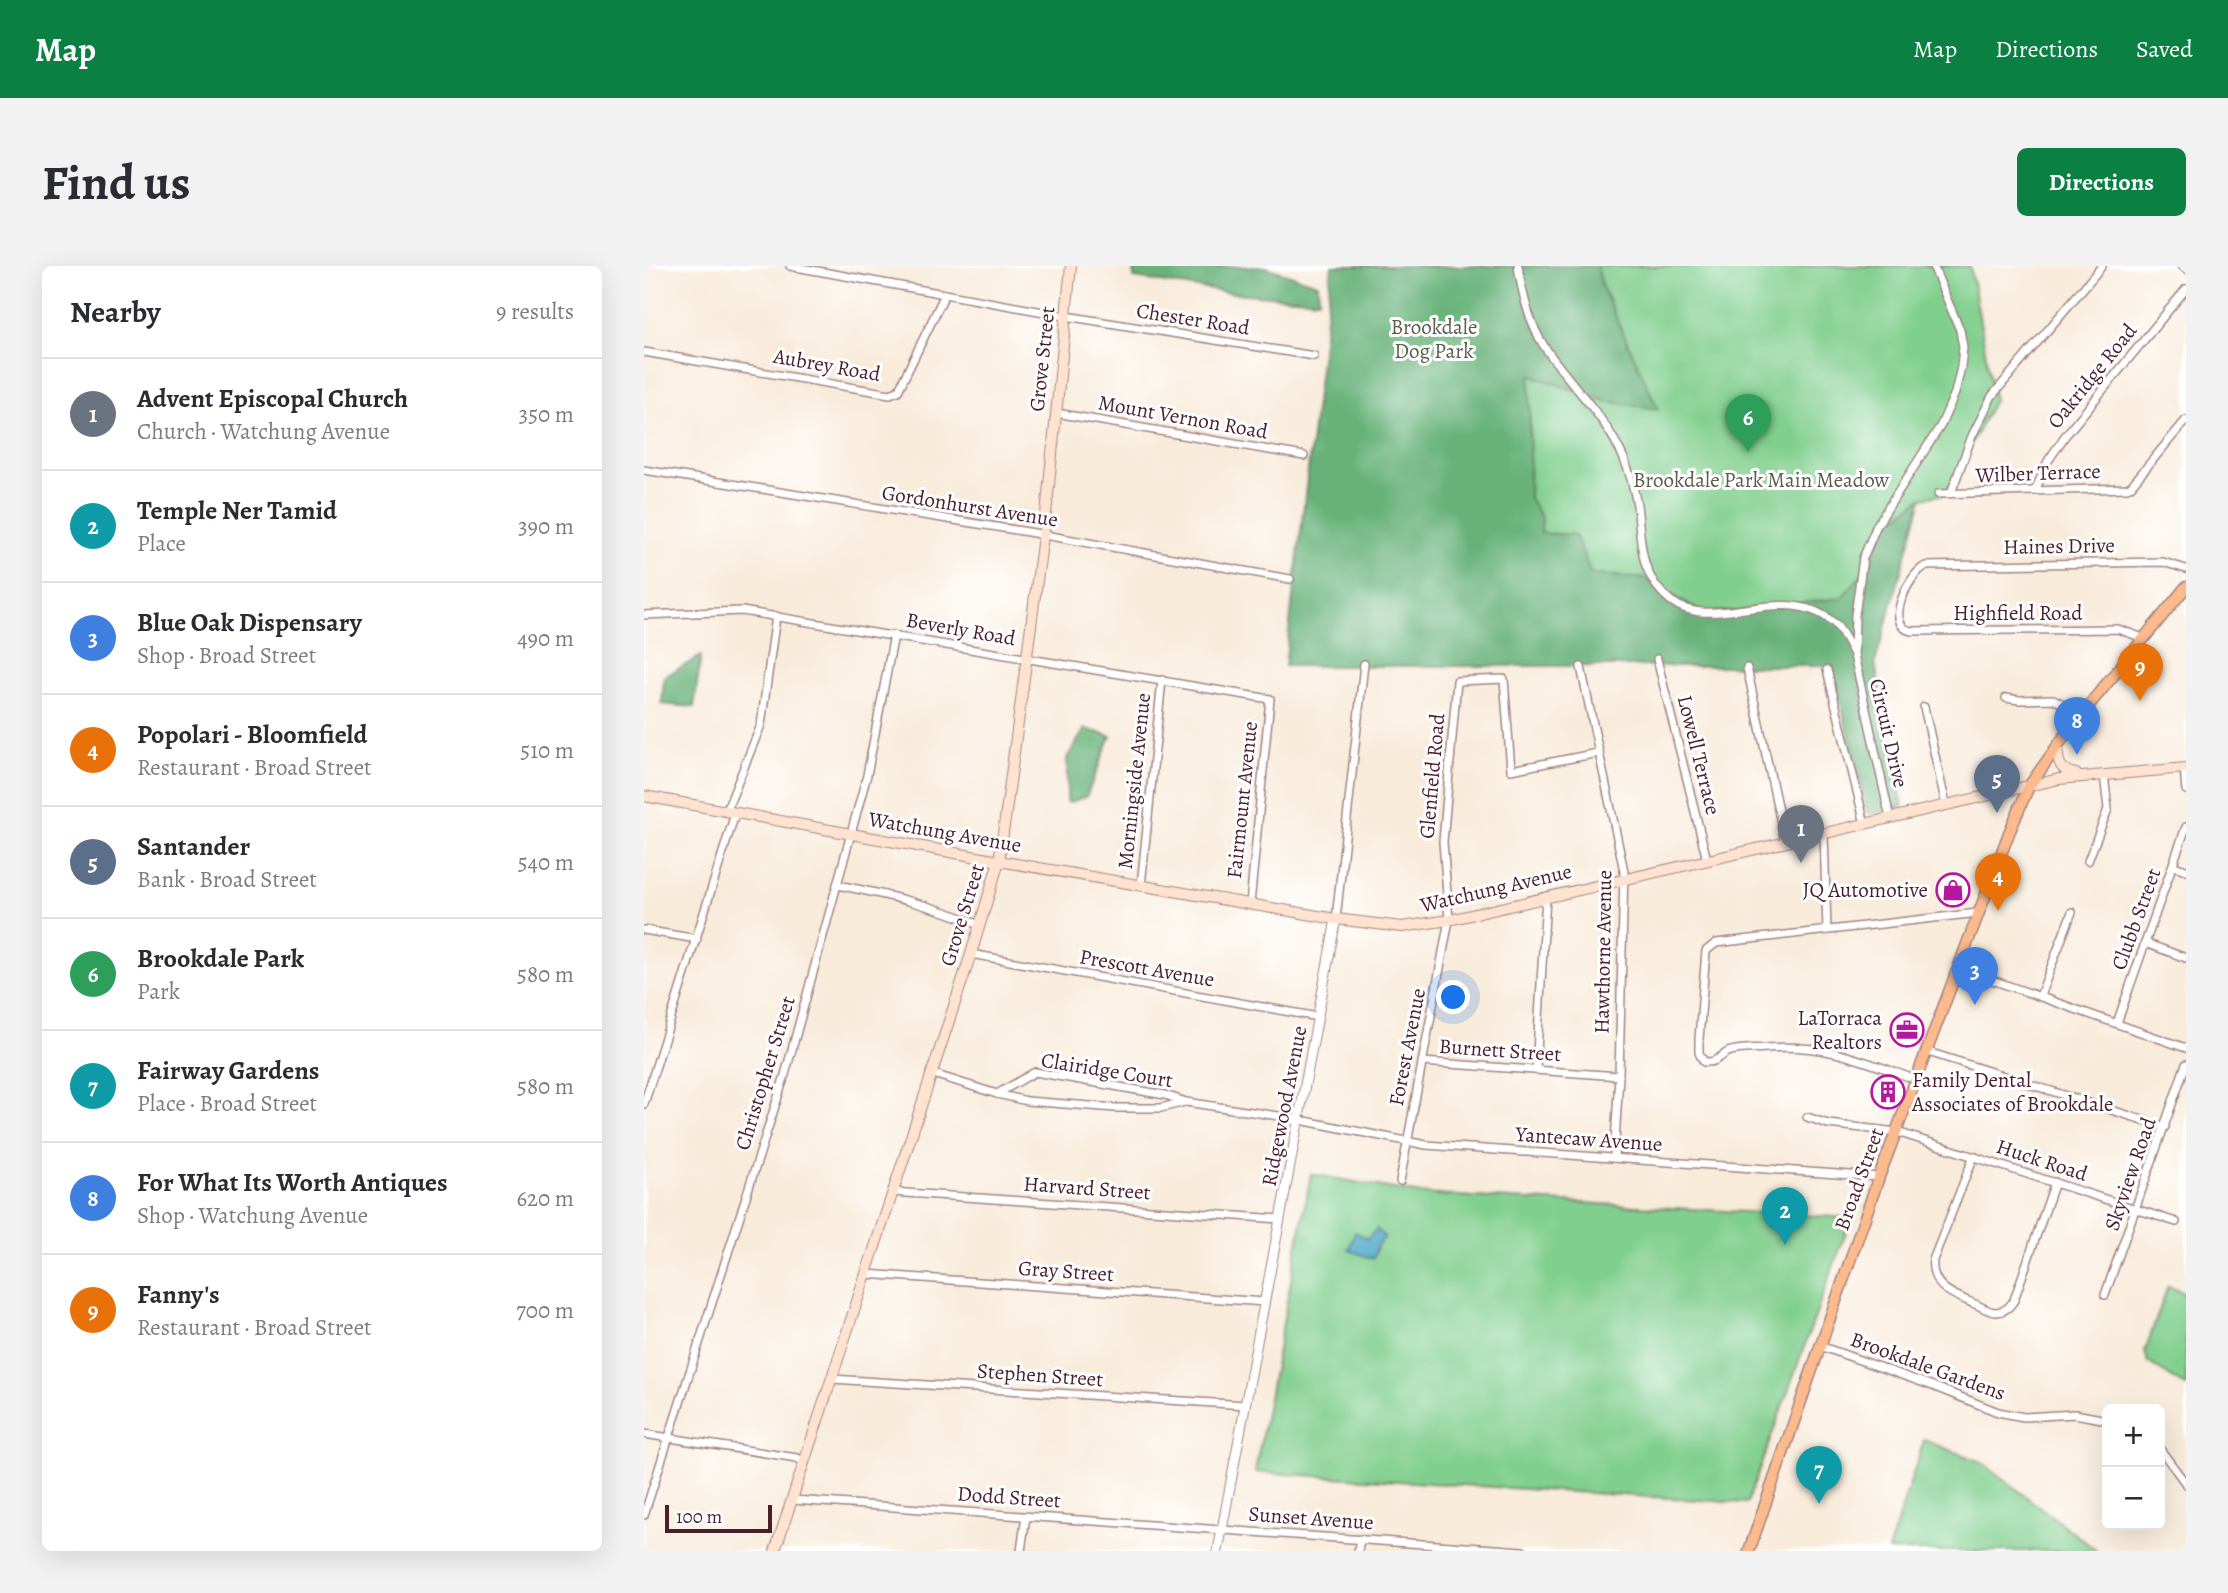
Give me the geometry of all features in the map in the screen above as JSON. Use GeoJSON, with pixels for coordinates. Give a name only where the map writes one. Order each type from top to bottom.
{"type":"FeatureCollection","features":[{"type":"Feature","properties":{"kind":"main road","name":"Grove Street"},"geometry":{"type":"LineString","coordinates":[[775,1551],[999,861],[1043,535],[1071,266]]}},
{"type":"Feature","properties":{"kind":"main road","name":"Broad Street"},"geometry":{"type":"LineString","coordinates":[[1749,1551],[1879,1177],[1978,913],[2029,786],[2081,713],[2143,638],[2182,600],[2186,587]]}},
{"type":"Feature","properties":{"kind":"main road"},"geometry":{"type":"LineString","coordinates":[[2057,747],[2060,766],[2066,772],[2083,776]]}},
{"type":"Feature","properties":{"kind":"main road","name":"Watchung Avenue"},"geometry":{"type":"LineString","coordinates":[[644,796],[1141,886],[1336,919],[1402,927],[1449,920],[2029,786],[2083,776],[2185,768]]}},
{"type":"Feature","properties":{"kind":"street","name":"Chester Road"},"geometry":{"type":"LineString","coordinates":[[790,266],[1066,316],[1314,356]]}},
{"type":"Feature","properties":{"kind":"street"},"geometry":{"type":"LineString","coordinates":[[1518,266],[1522,297],[1543,344],[1603,420],[1630,474],[1637,503],[1642,558],[1653,583],[1671,601],[1687,610],[1710,613],[1771,604],[1814,611],[1833,622],[1854,655]]}},
{"type":"Feature","properties":{"kind":"street"},"geometry":{"type":"LineString","coordinates":[[1854,655],[1855,615],[1863,558],[1877,525],[1941,425],[1955,393],[1961,367],[1963,347],[1960,330],[1933,266]]}},
{"type":"Feature","properties":{"kind":"street"},"geometry":{"type":"LineString","coordinates":[[1951,494],[1972,436],[1992,396],[2102,266]]}},
{"type":"Feature","properties":{"kind":"street","name":"Oakridge Road"},"geometry":{"type":"LineString","coordinates":[[2035,491],[2048,461],[2065,436],[2186,289]]}},
{"type":"Feature","properties":{"kind":"street","name":"Aubrey Road"},"geometry":{"type":"LineString","coordinates":[[644,352],[890,394],[898,391],[945,294]]}},
{"type":"Feature","properties":{"kind":"street","name":"Mount Vernon Road"},"geometry":{"type":"LineString","coordinates":[[1056,413],[1304,456]]}},
{"type":"Feature","properties":{"kind":"street","name":"Wilber Terrace"},"geometry":{"type":"LineString","coordinates":[[1938,494],[2127,488],[2186,420]]}},
{"type":"Feature","properties":{"kind":"street","name":"Gordonhurst Avenue"},"geometry":{"type":"LineString","coordinates":[[644,470],[1043,535],[1290,579]]}},
{"type":"Feature","properties":{"kind":"street","name":"Haines Drive"},"geometry":{"type":"LineString","coordinates":[[1897,618],[1899,606],[1914,575],[1920,568],[1931,565],[2163,562],[2186,569]]}},
{"type":"Feature","properties":{"kind":"street","name":"Beverly Road"},"geometry":{"type":"LineString","coordinates":[[644,615],[741,611],[1270,699]]}},
{"type":"Feature","properties":{"kind":"street"},"geometry":{"type":"LineString","coordinates":[[644,1104],[697,939],[731,813],[761,724],[776,616]]}},
{"type":"Feature","properties":{"kind":"street","name":"Highfield Road"},"geometry":{"type":"LineString","coordinates":[[1897,618],[1903,628],[1912,631],[2118,629],[2143,638]]}},
{"type":"Feature","properties":{"kind":"street","name":"Christopher Street"},"geometry":{"type":"LineString","coordinates":[[644,1515],[785,1075],[867,775],[894,635]]}},
{"type":"Feature","properties":{"kind":"street","name":"Circuit Drive"},"geometry":{"type":"LineString","coordinates":[[1854,655],[1890,818]]}},
{"type":"Feature","properties":{"kind":"street","name":"Lowell Terrace"},"geometry":{"type":"LineString","coordinates":[[1657,659],[1707,860]]}},
{"type":"Feature","properties":{"kind":"street","name":"Ridgewood Avenue"},"geometry":{"type":"LineString","coordinates":[[1218,1551],[1336,919],[1364,664]]}},
{"type":"Feature","properties":{"kind":"street","name":"Hawthorne Avenue"},"geometry":{"type":"LineString","coordinates":[[1581,667],[1624,879],[1614,1158]]}},
{"type":"Feature","properties":{"kind":"street"},"geometry":{"type":"LineString","coordinates":[[1746,668],[1785,842]]}},
{"type":"Feature","properties":{"kind":"street"},"geometry":{"type":"LineString","coordinates":[[1827,670],[1865,824]]}},
{"type":"Feature","properties":{"kind":"street","name":"Morningside Avenue"},"geometry":{"type":"LineString","coordinates":[[1141,886],[1163,680]]}},
{"type":"Feature","properties":{"kind":"street","name":"Glenfield Road"},"geometry":{"type":"LineString","coordinates":[[1449,920],[1443,842],[1458,681],[1504,680],[1511,770],[1598,753]]}},
{"type":"Feature","properties":{"kind":"street"},"geometry":{"type":"LineString","coordinates":[[2006,698],[2053,699],[2081,713]]}},
{"type":"Feature","properties":{"kind":"street","name":"Fairmount Avenue"},"geometry":{"type":"LineString","coordinates":[[1250,904],[1270,699]]}},
{"type":"Feature","properties":{"kind":"street"},"geometry":{"type":"LineString","coordinates":[[1924,708],[1946,805]]}},
{"type":"Feature","properties":{"kind":"street"},"geometry":{"type":"LineString","coordinates":[[2185,768],[2186,790]]}},
{"type":"Feature","properties":{"kind":"street"},"geometry":{"type":"LineString","coordinates":[[2088,862],[2108,809],[2104,774]]}},
{"type":"Feature","properties":{"kind":"street","name":"Clubb Street"},"geometry":{"type":"LineString","coordinates":[[2117,1023],[2186,827]]}},
{"type":"Feature","properties":{"kind":"street"},"geometry":{"type":"LineString","coordinates":[[1824,834],[1827,930]]}},
{"type":"Feature","properties":{"kind":"street"},"geometry":{"type":"LineString","coordinates":[[2174,866],[2186,870]]}},
{"type":"Feature","properties":{"kind":"street"},"geometry":{"type":"LineString","coordinates":[[838,885],[911,899],[979,925]]}},
{"type":"Feature","properties":{"kind":"street"},"geometry":{"type":"LineString","coordinates":[[1536,1070],[1546,897]]}},
{"type":"Feature","properties":{"kind":"street"},"geometry":{"type":"LineString","coordinates":[[2040,996],[2072,912]]}},
{"type":"Feature","properties":{"kind":"street"},"geometry":{"type":"LineString","coordinates":[[1917,1080],[1816,1048],[1729,1052],[1716,1061],[1704,1062],[1699,1053],[1699,1039],[1703,962],[1706,951],[1711,946],[1978,913]]}},
{"type":"Feature","properties":{"kind":"street","name":"Forest Avenue"},"geometry":{"type":"LineString","coordinates":[[1399,1181],[1449,920]]}},
{"type":"Feature","properties":{"kind":"street"},"geometry":{"type":"LineString","coordinates":[[644,930],[697,939]]}},
{"type":"Feature","properties":{"kind":"street"},"geometry":{"type":"LineString","coordinates":[[2145,943],[2186,958]]}},
{"type":"Feature","properties":{"kind":"street","name":"Prescott Avenue"},"geometry":{"type":"LineString","coordinates":[[971,954],[1318,1017]]}},
{"type":"Feature","properties":{"kind":"street"},"geometry":{"type":"LineString","coordinates":[[1958,968],[2186,1048]]}},
{"type":"Feature","properties":{"kind":"street"},"geometry":{"type":"LineString","coordinates":[[1928,1052],[2165,1128]]}},
{"type":"Feature","properties":{"kind":"street","name":"Burnett Street"},"geometry":{"type":"LineString","coordinates":[[1422,1062],[1619,1076]]}},
{"type":"Feature","properties":{"kind":"street","name":"Skyview Road"},"geometry":{"type":"LineString","coordinates":[[2105,1295],[2186,1064]]}},
{"type":"Feature","properties":{"kind":"street","name":"Clairidge Court"},"geometry":{"type":"LineString","coordinates":[[997,1094],[1035,1072],[1165,1095],[1186,1102],[1299,1120]]}},
{"type":"Feature","properties":{"kind":"street","name":"Clairidge Court"},"geometry":{"type":"LineString","coordinates":[[930,1073],[1027,1101],[1115,1108],[1161,1108],[1186,1102]]}},
{"type":"Feature","properties":{"kind":"street","name":"Clairidge Court"},"geometry":{"type":"LineString","coordinates":[[1023,1079],[1022,1091],[1027,1101]]}},
{"type":"Feature","properties":{"kind":"street","name":"Huck Road"},"geometry":{"type":"LineString","coordinates":[[1807,1117],[1828,1124],[1897,1132],[2176,1222]]}},
{"type":"Feature","properties":{"kind":"street","name":"Yantecaw Avenue"},"geometry":{"type":"LineString","coordinates":[[1299,1120],[1407,1143],[1879,1177]]}},
{"type":"Feature","properties":{"kind":"street"},"geometry":{"type":"LineString","coordinates":[[1974,1156],[1933,1260],[1933,1272],[1946,1291],[1991,1311],[2007,1309],[2014,1300],[2055,1182]]}},
{"type":"Feature","properties":{"kind":"street","name":"Harvard Street"},"geometry":{"type":"LineString","coordinates":[[892,1192],[1280,1219]]}},
{"type":"Feature","properties":{"kind":"street","name":"Gray Street"},"geometry":{"type":"LineString","coordinates":[[866,1274],[1265,1302]]}},
{"type":"Feature","properties":{"kind":"street","name":"Brookdale Gardens"},"geometry":{"type":"LineString","coordinates":[[1820,1346],[1998,1412],[2024,1416],[2075,1414],[2102,1419]]}},
{"type":"Feature","properties":{"kind":"street","name":"Stephen Street"},"geometry":{"type":"LineString","coordinates":[[832,1380],[1245,1405]]}},
{"type":"Feature","properties":{"kind":"street"},"geometry":{"type":"LineString","coordinates":[[644,1434],[806,1462]]}},
{"type":"Feature","properties":{"kind":"street"},"geometry":{"type":"LineString","coordinates":[[2165,1456],[2186,1484]]}},
{"type":"Feature","properties":{"kind":"street","name":"Dodd Street"},"geometry":{"type":"LineString","coordinates":[[793,1500],[1222,1529]]}},
{"type":"Feature","properties":{"kind":"street"},"geometry":{"type":"LineString","coordinates":[[1021,1551],[1026,1516]]}},
{"type":"Feature","properties":{"kind":"street","name":"Sunset Avenue"},"geometry":{"type":"LineString","coordinates":[[1222,1529],[1464,1549],[1523,1551]]}},
{"type":"Feature","properties":{"kind":"street"},"geometry":{"type":"LineString","coordinates":[[1358,1551],[1360,1539]]}},
{"type":"Feature","properties":{"kind":"green space"},"geometry":{"type":"Polygon","coordinates":[[[1133,266],[1265,267],[1318,284],[1319,300],[1232,293],[1134,278],[1133,266]]]}},
{"type":"Feature","properties":{"kind":"green space","name":"Brookdale Dog Park"},"geometry":{"type":"Polygon","coordinates":[[[1332,266],[1597,266],[1602,287],[1658,409],[1605,401],[1530,375],[1529,498],[1542,519],[1541,533],[1575,535],[1591,574],[1645,579],[1701,612],[1741,611],[1841,598],[1869,567],[1886,525],[1922,498],[1875,663],[1903,807],[1870,814],[1867,811],[1832,666],[1285,666],[1332,266]]]}},
{"type":"Feature","properties":{"kind":"green space","name":"Brookdale Park Main Meadow"},"geometry":{"type":"Polygon","coordinates":[[[1597,266],[1970,266],[1994,400],[1945,494],[1922,498],[1886,525],[1869,567],[1842,598],[1740,611],[1701,613],[1645,579],[1590,574],[1575,535],[1541,533],[1529,498],[1530,374],[1605,401],[1657,408],[1602,287],[1597,266]]]}},
{"type":"Feature","properties":{"kind":"green space"},"geometry":{"type":"Polygon","coordinates":[[[701,656],[694,707],[662,704],[664,677],[701,656]]]}},
{"type":"Feature","properties":{"kind":"green space"},"geometry":{"type":"Polygon","coordinates":[[[1085,729],[1111,736],[1086,797],[1067,803],[1067,758],[1085,729]]]}},
{"type":"Feature","properties":{"kind":"green space"},"geometry":{"type":"Polygon","coordinates":[[[1311,1174],[1421,1194],[1851,1218],[1747,1503],[1255,1472],[1311,1174]]]}},
{"type":"Feature","properties":{"kind":"green space"},"geometry":{"type":"Polygon","coordinates":[[[2168,1286],[2186,1294],[2186,1387],[2148,1362],[2145,1351],[2168,1286]]]}},
{"type":"Feature","properties":{"kind":"green space"},"geometry":{"type":"Polygon","coordinates":[[[1924,1440],[1981,1462],[2097,1551],[1888,1551],[1924,1440]]]}},
{"type":"Feature","properties":{"kind":"water"},"geometry":{"type":"Polygon","coordinates":[[[1377,1229],[1385,1238],[1378,1244],[1373,1259],[1349,1250],[1355,1232],[1367,1239],[1377,1229]]]}},
{"type":"Feature","properties":{"kind":"place","name":"Brookdale Park"},"geometry":{"type":"Point","coordinates":[1748,452]}},
{"type":"Feature","properties":{"kind":"place","name":"Fanny's"},"geometry":{"type":"Point","coordinates":[2140,701]}},
{"type":"Feature","properties":{"kind":"place","name":"For What Its Worth Antiques"},"geometry":{"type":"Point","coordinates":[2077,755]}},
{"type":"Feature","properties":{"kind":"place","name":"Santander"},"geometry":{"type":"Point","coordinates":[1997,813]}},
{"type":"Feature","properties":{"kind":"place","name":"Advent Episcopal Church"},"geometry":{"type":"Point","coordinates":[1801,863]}},
{"type":"Feature","properties":{"kind":"place","name":"JQ Automotive"},"geometry":{"type":"Point","coordinates":[1953,890]}},
{"type":"Feature","properties":{"kind":"place","name":"Popolari - Bloomfield"},"geometry":{"type":"Point","coordinates":[1998,911]}},
{"type":"Feature","properties":{"kind":"place","name":"Blue Oak Dispensary"},"geometry":{"type":"Point","coordinates":[1975,1005]}},
{"type":"Feature","properties":{"kind":"place","name":"LaTorraca Realtors"},"geometry":{"type":"Point","coordinates":[1907,1030]}},
{"type":"Feature","properties":{"kind":"place","name":"Family Dental Associates of Brookdale"},"geometry":{"type":"Point","coordinates":[1888,1092]}},
{"type":"Feature","properties":{"kind":"place","name":"Temple Ner Tamid"},"geometry":{"type":"Point","coordinates":[1785,1245]}},
{"type":"Feature","properties":{"kind":"place","name":"Fairway Gardens"},"geometry":{"type":"Point","coordinates":[1819,1504]}}]}
